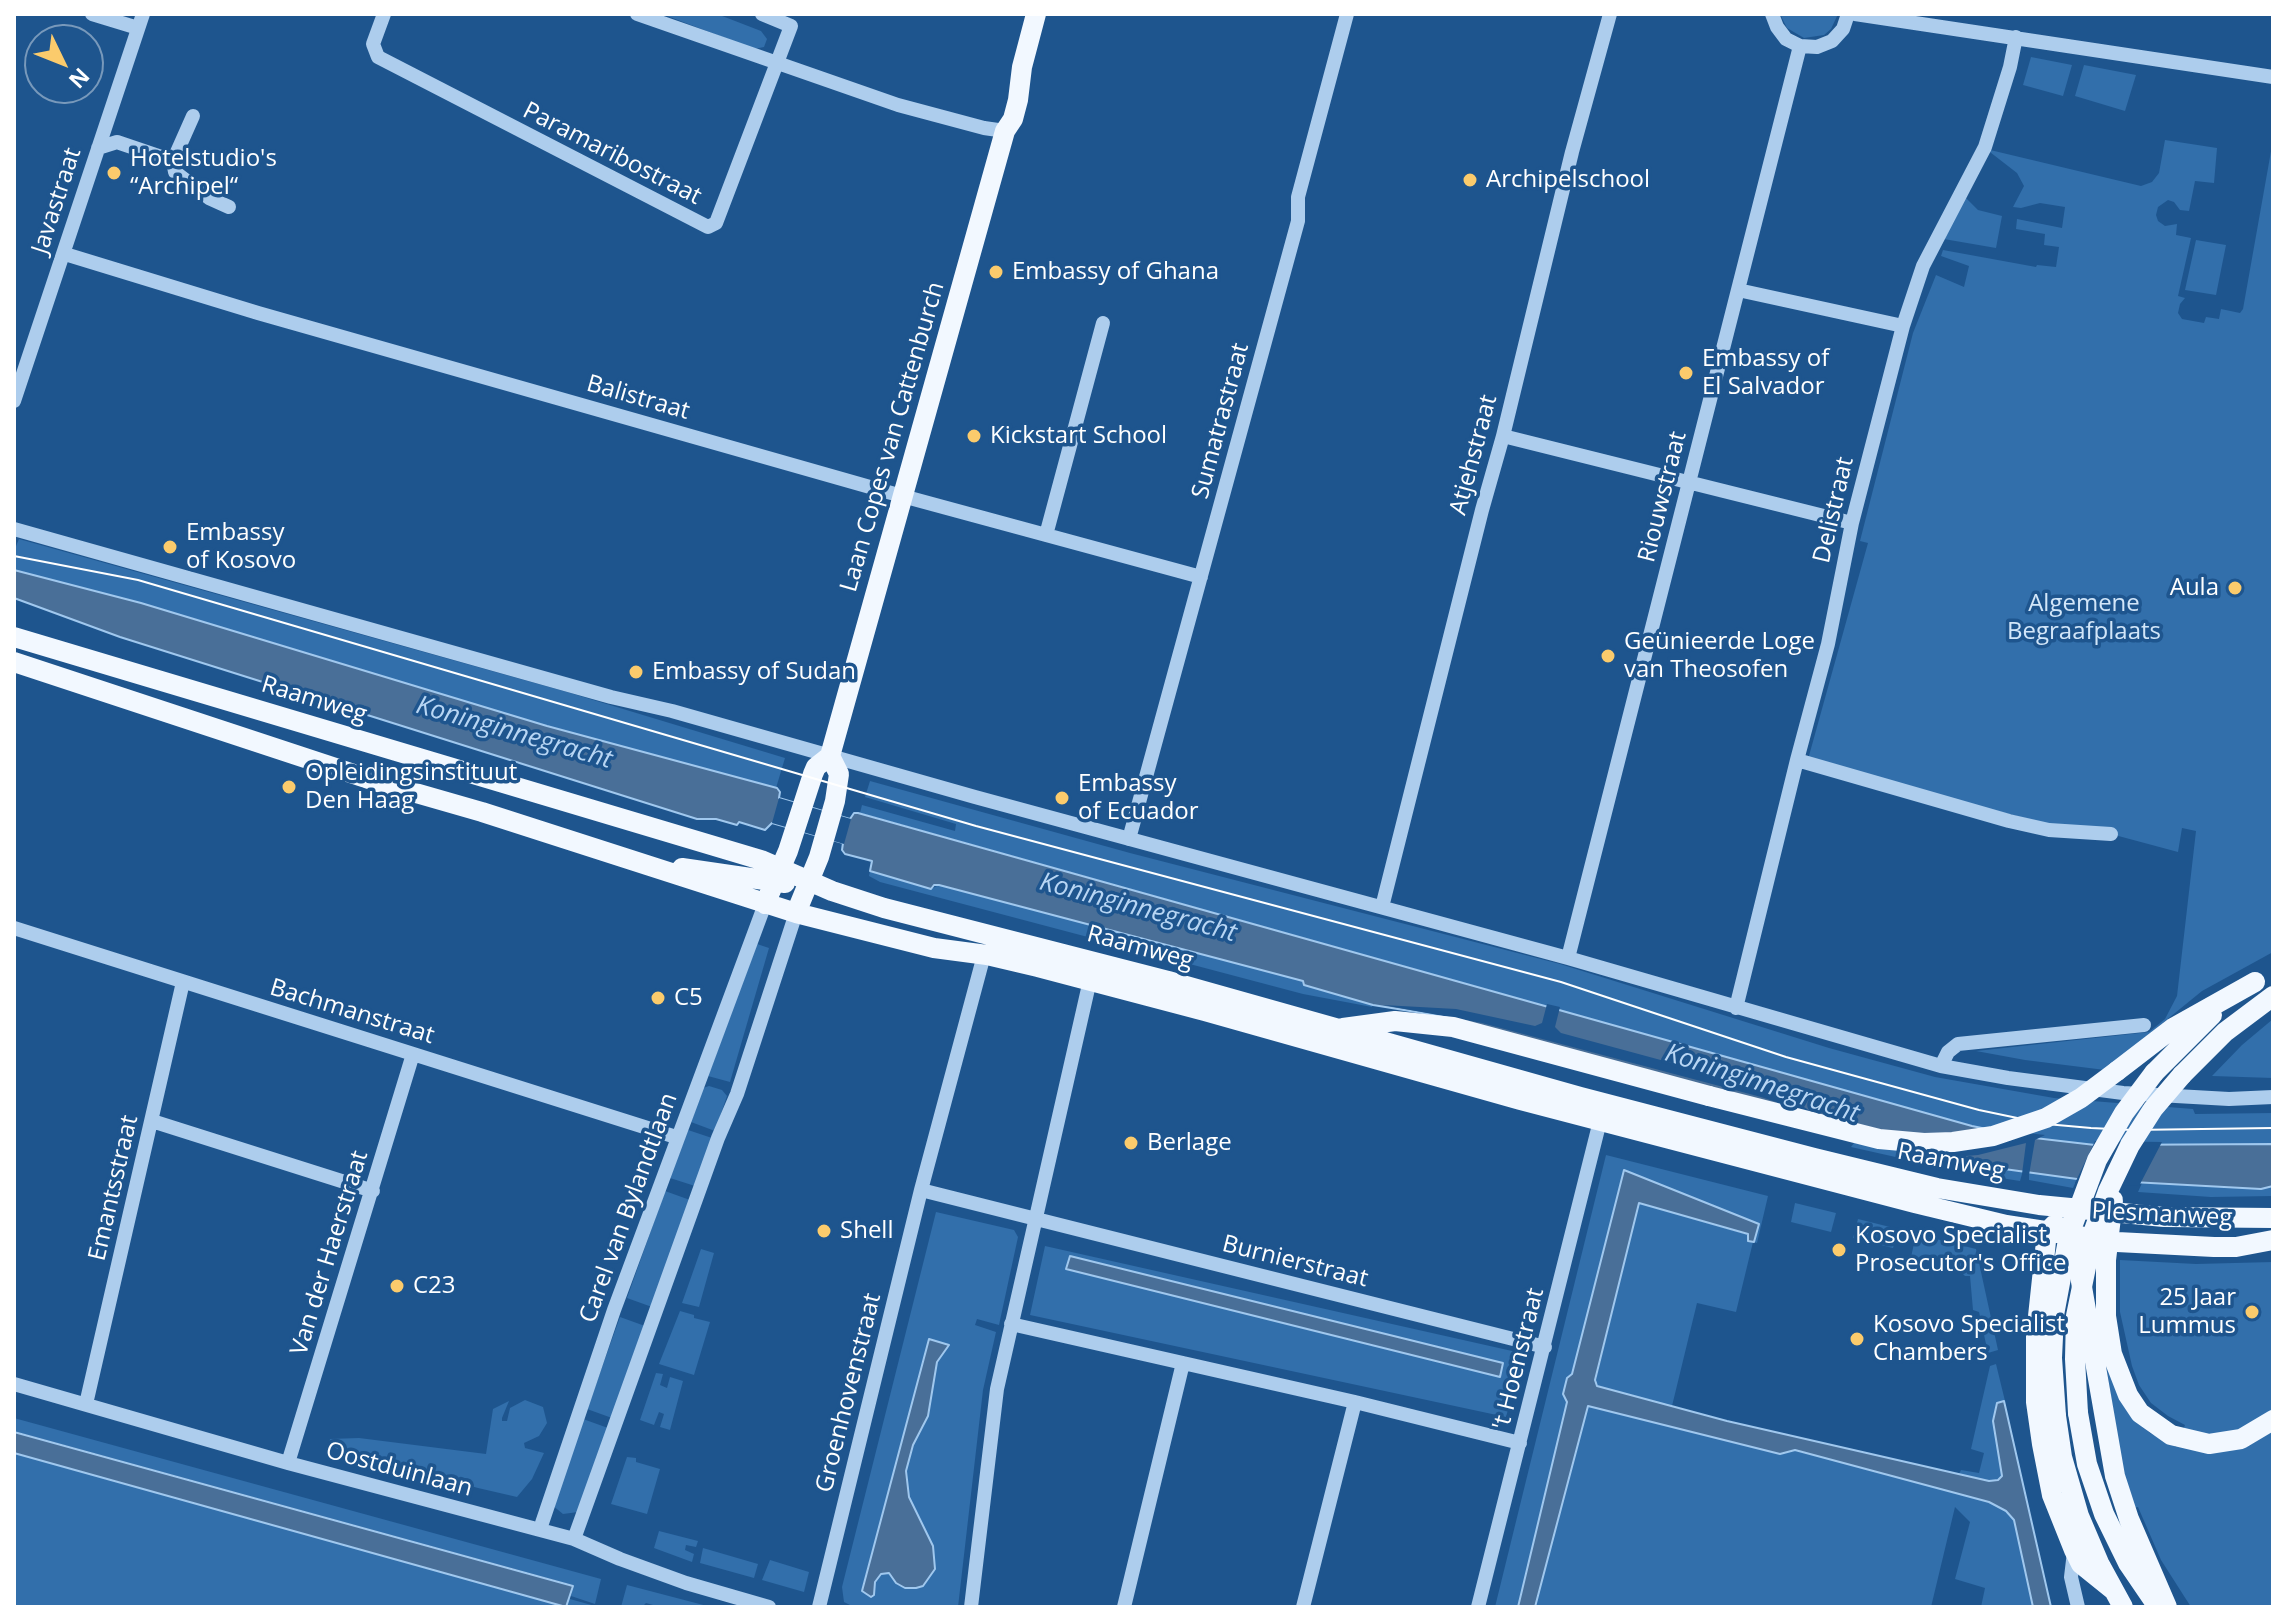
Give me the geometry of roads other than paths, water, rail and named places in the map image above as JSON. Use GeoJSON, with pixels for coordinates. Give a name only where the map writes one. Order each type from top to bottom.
{"type":"FeatureCollection","features":[{"type":"Feature","properties":{"kind":"main road","name":"Laan Copes van Cattenburch"},"geometry":{"type":"LineString","coordinates":[[765,904],[816,767],[830,756],[1005,131],[1000,115],[1022,67],[1036,14]]}},
{"type":"Feature","properties":{"kind":"main road","name":"Raamweg"},"geometry":{"type":"LineString","coordinates":[[14,637],[777,875],[809,882],[884,908],[1168,981],[1565,1093],[1886,1176],[1978,1196],[2068,1209],[2185,1218],[2273,1218]]}},
{"type":"Feature","properties":{"kind":"main road","name":"Raamweg"},"geometry":{"type":"LineString","coordinates":[[14,662],[381,783],[482,812],[796,913],[934,948],[984,955],[1090,980],[1600,1121],[1941,1209],[2047,1232]]}},
{"type":"Feature","properties":{"kind":"main road","name":"Laan Copes van Cattenburch"},"geometry":{"type":"LineString","coordinates":[[796,913],[832,814],[839,774],[830,756]]}},
{"type":"Feature","properties":{"kind":"main road"},"geometry":{"type":"LineString","coordinates":[[639,863],[738,875],[777,875]]}},
{"type":"Feature","properties":{"kind":"main road"},"geometry":{"type":"LineString","coordinates":[[1338,1029],[1395,1021],[1453,1027],[1879,1139],[1953,1142],[1993,1136],[2046,1118],[2081,1098],[2173,1028],[2273,970]]}},
{"type":"Feature","properties":{"kind":"main road"},"geometry":{"type":"LineString","coordinates":[[2123,1607],[2079,1516],[2065,1467],[2056,1416],[2052,1358],[2059,1276],[2087,1183],[2124,1113],[2154,1073],[2197,1028],[2255,982]]}},
{"type":"Feature","properties":{"kind":"main road"},"geometry":{"type":"LineString","coordinates":[[2158,1607],[2128,1563],[2104,1514],[2087,1464],[2078,1413],[2074,1348],[2079,1295],[2093,1233],[2116,1172],[2153,1109],[2225,1032],[2273,996]]}},
{"type":"Feature","properties":{"kind":"main road"},"geometry":{"type":"LineString","coordinates":[[2116,1172],[2106,1260],[2106,1316],[2115,1364],[2134,1405],[2165,1432],[2199,1443],[2233,1441],[2256,1432],[2273,1420]]}},
{"type":"Feature","properties":{"kind":"main road"},"geometry":{"type":"LineString","coordinates":[[2068,1209],[2047,1232],[2037,1318],[2035,1386],[2052,1495],[2081,1564],[2112,1589]]}},
{"type":"Feature","properties":{"kind":"main road"},"geometry":{"type":"LineString","coordinates":[[2068,1209],[2119,1489],[2167,1607]]}},
{"type":"Feature","properties":{"kind":"main road","name":"Plesmanweg"},"geometry":{"type":"LineString","coordinates":[[2047,1232],[2162,1246],[2236,1247],[2273,1240]]}},
{"type":"Feature","properties":{"kind":"main road"},"geometry":{"type":"LineString","coordinates":[[2236,1247],[2273,1253]]}},
{"type":"Feature","properties":{"kind":"main road"},"geometry":{"type":"LineString","coordinates":[[2037,1318],[2086,1313]]}},
{"type":"Feature","properties":{"kind":"street"},"geometry":{"type":"LineString","coordinates":[[92,14],[140,21]]}},
{"type":"Feature","properties":{"kind":"street","name":"Paramaribostraat"},"geometry":{"type":"LineString","coordinates":[[384,14],[373,44],[378,57],[708,227],[716,223],[778,65]]}},
{"type":"Feature","properties":{"kind":"street"},"geometry":{"type":"LineString","coordinates":[[637,14],[898,105],[1005,131]]}},
{"type":"Feature","properties":{"kind":"street"},"geometry":{"type":"LineString","coordinates":[[762,14],[791,26],[778,65]]}},
{"type":"Feature","properties":{"kind":"street","name":"Sumatrastraat"},"geometry":{"type":"LineString","coordinates":[[1129,839],[1298,221],[1298,197],[1347,14]]}},
{"type":"Feature","properties":{"kind":"street","name":"Atjehstraat"},"geometry":{"type":"LineString","coordinates":[[1382,907],[1572,152],[1610,14]]}},
{"type":"Feature","properties":{"kind":"street"},"geometry":{"type":"LineString","coordinates":[[1772,14],[1786,39],[1800,46],[1817,47],[1832,41],[1843,29],[1848,14]]}},
{"type":"Feature","properties":{"kind":"street"},"geometry":{"type":"LineString","coordinates":[[1855,14],[2273,77]]}},
{"type":"Feature","properties":{"kind":"street","name":"Javastraat"},"geometry":{"type":"LineString","coordinates":[[14,401],[140,21]]}},
{"type":"Feature","properties":{"kind":"street","name":"Delistraat"},"geometry":{"type":"LineString","coordinates":[[1736,1008],[1828,644],[1852,523],[1903,326],[1923,266],[1985,147],[2016,37]]}},
{"type":"Feature","properties":{"kind":"street","name":"Riouwstraat"},"geometry":{"type":"LineString","coordinates":[[1568,958],[1800,46]]}},
{"type":"Feature","properties":{"kind":"street"},"geometry":{"type":"LineString","coordinates":[[193,116],[173,161],[175,172],[209,198],[229,207]]}},
{"type":"Feature","properties":{"kind":"street"},"geometry":{"type":"LineString","coordinates":[[98,148],[117,142],[173,161]]}},
{"type":"Feature","properties":{"kind":"street","name":"Balistraat"},"geometry":{"type":"LineString","coordinates":[[65,254],[173,288],[1201,577]]}},
{"type":"Feature","properties":{"kind":"street"},"geometry":{"type":"LineString","coordinates":[[1738,290],[1903,326]]}},
{"type":"Feature","properties":{"kind":"street"},"geometry":{"type":"LineString","coordinates":[[1046,535],[1103,323]]}},
{"type":"Feature","properties":{"kind":"street"},"geometry":{"type":"LineString","coordinates":[[1503,436],[1852,523]]}},
{"type":"Feature","properties":{"kind":"street"},"geometry":{"type":"LineString","coordinates":[[14,529],[1568,958],[1941,1066],[2123,1093],[2229,1099],[2273,1097]]}},
{"type":"Feature","properties":{"kind":"street"},"geometry":{"type":"LineString","coordinates":[[1797,760],[2009,821],[2049,830],[2111,834]]}},
{"type":"Feature","properties":{"kind":"street","name":"Carel van Bylandtlaan"},"geometry":{"type":"LineString","coordinates":[[540,1529],[676,1137],[700,1082],[765,904]]}},
{"type":"Feature","properties":{"kind":"street"},"geometry":{"type":"LineString","coordinates":[[574,1539],[718,1138],[737,1094],[796,913]]}},
{"type":"Feature","properties":{"kind":"street","name":"Bachmanstraat"},"geometry":{"type":"LineString","coordinates":[[14,928],[676,1137]]}},
{"type":"Feature","properties":{"kind":"street","name":"Groenhovenstraat"},"geometry":{"type":"LineString","coordinates":[[819,1607],[921,1190],[984,955]]}},
{"type":"Feature","properties":{"kind":"street"},"geometry":{"type":"LineString","coordinates":[[971,1607],[997,1389],[1090,980]]}},
{"type":"Feature","properties":{"kind":"street","name":"Emantsstraat"},"geometry":{"type":"LineString","coordinates":[[86,1404],[183,982]]}},
{"type":"Feature","properties":{"kind":"street"},"geometry":{"type":"LineString","coordinates":[[1941,1066],[1948,1052],[1958,1044],[2144,1025]]}},
{"type":"Feature","properties":{"kind":"street","name":"Van der Haerstraat"},"geometry":{"type":"LineString","coordinates":[[288,1463],[413,1054]]}},
{"type":"Feature","properties":{"kind":"street"},"geometry":{"type":"LineString","coordinates":[[152,1121],[373,1191]]}},
{"type":"Feature","properties":{"kind":"street","name":"'t Hoenstraat"},"geometry":{"type":"LineString","coordinates":[[1478,1607],[1600,1121]]}},
{"type":"Feature","properties":{"kind":"street"},"geometry":{"type":"LineString","coordinates":[[921,1190],[1035,1220]]}},
{"type":"Feature","properties":{"kind":"street","name":"Burnierstraat"},"geometry":{"type":"LineString","coordinates":[[1035,1220],[1545,1347]]}},
{"type":"Feature","properties":{"kind":"street"},"geometry":{"type":"LineString","coordinates":[[1011,1324],[1520,1443]]}},
{"type":"Feature","properties":{"kind":"street"},"geometry":{"type":"LineString","coordinates":[[1124,1607],[1183,1363]]}},
{"type":"Feature","properties":{"kind":"street","name":"Oostduinlaan"},"geometry":{"type":"LineString","coordinates":[[14,1384],[288,1463],[574,1539],[686,1583],[769,1607]]}},
{"type":"Feature","properties":{"kind":"street"},"geometry":{"type":"LineString","coordinates":[[1303,1607],[1355,1402]]}},
{"type":"Feature","properties":{"kind":"street"},"geometry":{"type":"LineString","coordinates":[[2074,1550],[2071,1577],[2078,1607]]}},
{"type":"Feature","properties":{"kind":"water","name":"Koninginnegracht"},"geometry":{"type":"Polygon","coordinates":[[[14,570],[141,603],[547,726],[777,788],[779,798],[850,819],[858,813],[1972,1126],[2026,1137],[2095,1145],[2273,1144],[2273,1186],[2261,1189],[2077,1179],[1919,1153],[1447,1017],[1373,1005],[1304,985],[1303,981],[939,885],[931,889],[870,871],[872,861],[845,854],[843,843],[772,823],[765,830],[739,822],[737,825],[716,819],[697,819],[120,637],[14,598],[14,570]]]}},
{"type":"Feature","properties":{"kind":"water"},"geometry":{"type":"Polygon","coordinates":[[[1624,1170],[1759,1224],[1754,1242],[1748,1241],[1748,1234],[1639,1203],[1595,1380],[1597,1386],[1727,1421],[1989,1481],[2002,1476],[1993,1421],[1997,1403],[2004,1401],[2051,1607],[2033,1607],[2014,1520],[2006,1511],[1989,1502],[1795,1450],[1780,1454],[1588,1406],[1535,1607],[1518,1607],[1567,1402],[1563,1394],[1567,1378],[1572,1374],[1624,1170]]]}},
{"type":"Feature","properties":{"kind":"water"},"geometry":{"type":"Polygon","coordinates":[[[1070,1256],[1503,1363],[1500,1377],[1066,1269],[1070,1256]]]}},
{"type":"Feature","properties":{"kind":"water"},"geometry":{"type":"Polygon","coordinates":[[[929,1339],[949,1345],[937,1362],[928,1416],[913,1445],[906,1471],[909,1497],[933,1546],[935,1569],[923,1586],[916,1588],[905,1588],[896,1583],[889,1573],[881,1574],[871,1597],[862,1591],[929,1339]]]}},
{"type":"Feature","properties":{"kind":"water"},"geometry":{"type":"Polygon","coordinates":[[[14,1432],[573,1586],[566,1607],[14,1453],[14,1432]]]}},
{"type":"Feature","properties":{"kind":"tram line"},"geometry":{"type":"LineString","coordinates":[[14,556],[138,580],[976,826],[1561,982],[1786,1057],[1979,1110],[2046,1124],[2091,1128],[2273,1128]]}},
{"type":"Feature","properties":{"kind":"place","name":"Hotelstudio's “Archipel“"},"geometry":{"type":"Point","coordinates":[114,173]}},
{"type":"Feature","properties":{"kind":"place","name":"Archipelschool"},"geometry":{"type":"Point","coordinates":[1470,180]}},
{"type":"Feature","properties":{"kind":"place","name":"Embassy of Ghana"},"geometry":{"type":"Point","coordinates":[996,272]}},
{"type":"Feature","properties":{"kind":"place","name":"Embassy of El Salvador"},"geometry":{"type":"Point","coordinates":[1686,373]}},
{"type":"Feature","properties":{"kind":"place","name":"Kickstart School"},"geometry":{"type":"Point","coordinates":[974,436]}},
{"type":"Feature","properties":{"kind":"place","name":"Embassy of Kosovo"},"geometry":{"type":"Point","coordinates":[170,547]}},
{"type":"Feature","properties":{"kind":"place","name":"Aula"},"geometry":{"type":"Point","coordinates":[2235,588]}},
{"type":"Feature","properties":{"kind":"place","name":"Geünieerde Loge van Theosofen"},"geometry":{"type":"Point","coordinates":[1608,656]}},
{"type":"Feature","properties":{"kind":"place","name":"Embassy of Sudan"},"geometry":{"type":"Point","coordinates":[636,672]}},
{"type":"Feature","properties":{"kind":"place","name":"Opleidingsinstituut Den Haag"},"geometry":{"type":"Point","coordinates":[289,787]}},
{"type":"Feature","properties":{"kind":"place","name":"Embassy of Ecuador"},"geometry":{"type":"Point","coordinates":[1062,798]}},
{"type":"Feature","properties":{"kind":"place","name":"C5"},"geometry":{"type":"Point","coordinates":[658,998]}},
{"type":"Feature","properties":{"kind":"place","name":"Berlage"},"geometry":{"type":"Point","coordinates":[1131,1143]}},
{"type":"Feature","properties":{"kind":"place","name":"Shell"},"geometry":{"type":"Point","coordinates":[824,1231]}},
{"type":"Feature","properties":{"kind":"place","name":"Kosovo Specialist Prosecutor's Office"},"geometry":{"type":"Point","coordinates":[1839,1250]}},
{"type":"Feature","properties":{"kind":"place","name":"C23"},"geometry":{"type":"Point","coordinates":[397,1286]}},
{"type":"Feature","properties":{"kind":"place","name":"25 Jaar Lummus"},"geometry":{"type":"Point","coordinates":[2252,1312]}},
{"type":"Feature","properties":{"kind":"place","name":"Kosovo Specialist Chambers"},"geometry":{"type":"Point","coordinates":[1857,1339]}},
{"type":"Feature","properties":{"kind":"park label","name":"Algemene Begraafplaats"},"geometry":{"type":"Point","coordinates":[2084,618]}}]}
